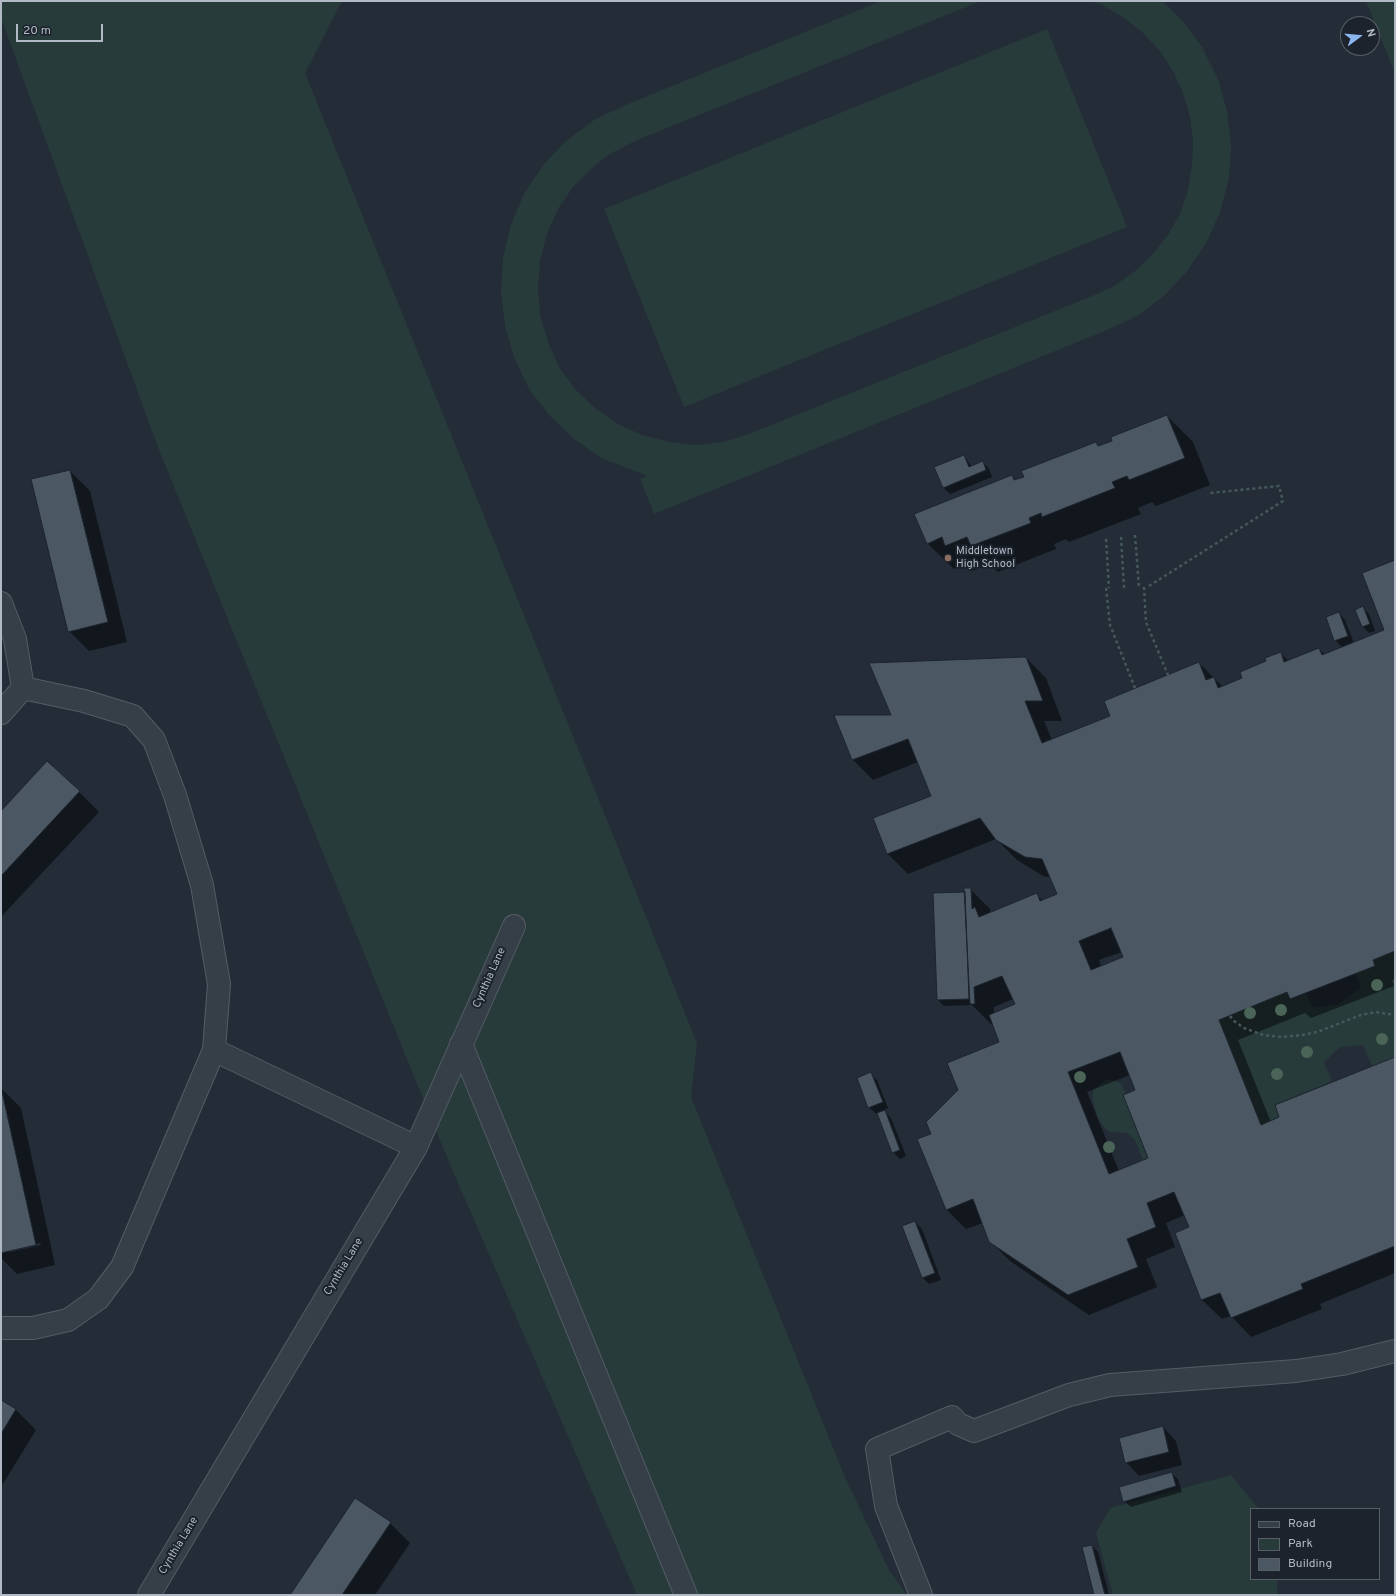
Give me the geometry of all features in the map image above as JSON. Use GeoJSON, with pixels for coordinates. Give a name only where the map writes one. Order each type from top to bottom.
{"type":"FeatureCollection","features":[{"type":"Feature","properties":{"kind":"street"},"geometry":{"type":"LineString","coordinates":[[1,603],[15,639],[23,688]]}},
{"type":"Feature","properties":{"kind":"street"},"geometry":{"type":"LineString","coordinates":[[1,713],[23,688]]}},
{"type":"Feature","properties":{"kind":"street"},"geometry":{"type":"LineString","coordinates":[[1,1328],[33,1328],[68,1320],[98,1299],[122,1267],[214,1050],[220,984],[202,886],[175,795],[154,740],[133,716],[84,701],[23,688]]}},
{"type":"Feature","properties":{"kind":"street","name":"Cynthia Lane"},"geometry":{"type":"LineString","coordinates":[[150,1595],[416,1147],[514,926]]}},
{"type":"Feature","properties":{"kind":"street"},"geometry":{"type":"LineString","coordinates":[[461,1044],[686,1595]]}},
{"type":"Feature","properties":{"kind":"street"},"geometry":{"type":"LineString","coordinates":[[214,1050],[416,1147]]}},
{"type":"Feature","properties":{"kind":"street"},"geometry":{"type":"LineString","coordinates":[[921,1595],[886,1506],[877,1449],[952,1417],[958,1424],[974,1431],[1069,1394],[1110,1385],[1296,1371],[1342,1364],[1395,1351]]}},
{"type":"Feature","properties":{"kind":"path"},"geometry":{"type":"LineString","coordinates":[[1149,586],[1283,501],[1279,486],[1210,493]]}},
{"type":"Feature","properties":{"kind":"path"},"geometry":{"type":"LineString","coordinates":[[1135,535],[1139,587]]}},
{"type":"Feature","properties":{"kind":"path"},"geometry":{"type":"LineString","coordinates":[[1121,537],[1124,588]]}},
{"type":"Feature","properties":{"kind":"path"},"geometry":{"type":"LineString","coordinates":[[1106,540],[1110,625],[1135,688]]}},
{"type":"Feature","properties":{"kind":"path"},"geometry":{"type":"LineString","coordinates":[[1144,587],[1146,622],[1168,675]]}},
{"type":"Feature","properties":{"kind":"path"},"geometry":{"type":"LineString","coordinates":[[1230,1016],[1244,1028],[1262,1035],[1281,1037],[1317,1032],[1361,1015],[1376,1012],[1395,1015]]}},
{"type":"Feature","properties":{"kind":"green space"},"geometry":{"type":"Polygon","coordinates":[[[1,1],[342,1],[305,73],[697,1043],[691,1097],[845,1477],[889,1570],[907,1595],[637,1595],[451,1167],[159,450],[1,18],[1,1]]]}},
{"type":"Feature","properties":{"kind":"green space"},"geometry":{"type":"Polygon","coordinates":[[[881,1],[981,1],[635,141],[610,154],[593,167],[573,187],[558,209],[547,234],[540,260],[538,288],[540,315],[548,342],[559,367],[575,389],[595,408],[618,424],[642,435],[669,442],[696,445],[723,442],[749,434],[1092,296],[1114,286],[1135,271],[1152,255],[1168,235],[1180,214],[1188,190],[1192,166],[1193,141],[1190,117],[1183,93],[1173,71],[1159,50],[1142,32],[1123,17],[1102,5],[1090,1],[1162,1],[1183,21],[1202,47],[1218,79],[1227,111],[1231,145],[1229,178],[1220,212],[1207,242],[1187,271],[1165,295],[1137,316],[1107,330],[654,514],[640,479],[647,476],[601,458],[574,439],[549,415],[529,389],[514,357],[505,326],[501,291],[503,258],[511,224],[524,194],[543,165],[566,141],[594,120],[623,106],[881,1]]]}},
{"type":"Feature","properties":{"kind":"green space"},"geometry":{"type":"Polygon","coordinates":[[[1366,1],[1395,1],[1395,73],[1380,36],[1380,16],[1372,16],[1366,1]]]}},
{"type":"Feature","properties":{"kind":"green space"},"geometry":{"type":"Polygon","coordinates":[[[1047,29],[1127,227],[684,407],[604,209],[1047,29]]]}},
{"type":"Feature","properties":{"kind":"green space"},"geometry":{"type":"Polygon","coordinates":[[[1395,951],[1395,1057],[1372,1066],[1363,1045],[1340,1047],[1324,1062],[1332,1081],[1275,1105],[1279,1117],[1261,1125],[1219,1020],[1287,992],[1290,999],[1306,993],[1312,1007],[1337,1005],[1361,987],[1356,973],[1373,960],[1395,951]]]}},
{"type":"Feature","properties":{"kind":"green space"},"geometry":{"type":"Polygon","coordinates":[[[1105,1080],[1114,1080],[1121,1084],[1126,1093],[1123,1095],[1148,1158],[1143,1161],[1135,1140],[1127,1133],[1110,1132],[1102,1125],[1097,1116],[1093,1100],[1093,1090],[1105,1080]]]}},
{"type":"Feature","properties":{"kind":"green space"},"geometry":{"type":"Polygon","coordinates":[[[1231,1475],[1258,1508],[1250,1508],[1250,1580],[1277,1580],[1277,1595],[1113,1595],[1096,1533],[1110,1508],[1231,1475]]]}},
{"type":"Feature","properties":{"kind":"building"},"geometry":{"type":"Polygon","coordinates":[[[1167,415],[1185,458],[1129,480],[1127,476],[1112,482],[1115,488],[1042,517],[1041,513],[1029,518],[1031,523],[971,546],[967,537],[945,546],[942,537],[927,544],[914,514],[1012,475],[1014,480],[1024,477],[1021,471],[1096,442],[1098,446],[1112,441],[1111,437],[1167,415]]]}},
{"type":"Feature","properties":{"kind":"building"},"geometry":{"type":"Polygon","coordinates":[[[964,455],[969,467],[983,461],[986,470],[943,488],[934,467],[964,455]]]}},
{"type":"Feature","properties":{"kind":"building"},"geometry":{"type":"Polygon","coordinates":[[[70,470],[108,622],[68,632],[31,479],[70,470]]]}},
{"type":"Feature","properties":{"kind":"building"},"geometry":{"type":"Polygon","coordinates":[[[1395,560],[1395,951],[1373,960],[1375,966],[1290,999],[1287,992],[1219,1020],[1261,1125],[1279,1117],[1275,1105],[1395,1057],[1395,1246],[1301,1284],[1303,1289],[1231,1318],[1220,1293],[1201,1300],[1175,1233],[1189,1227],[1174,1192],[1147,1203],[1156,1227],[1127,1239],[1138,1267],[1068,1295],[989,1242],[973,1199],[946,1210],[917,1139],[931,1134],[926,1122],[958,1090],[947,1063],[999,1042],[989,1015],[1015,1004],[1002,976],[974,987],[975,1004],[970,1004],[964,888],[971,888],[972,909],[975,907],[979,917],[1037,893],[1040,901],[1057,894],[1042,859],[1025,857],[996,840],[980,818],[887,854],[873,818],[931,796],[908,739],[852,760],[834,715],[891,715],[869,663],[1026,657],[1043,701],[1025,701],[1042,743],[1110,716],[1104,701],[1199,662],[1206,680],[1214,677],[1218,688],[1242,678],[1240,672],[1266,661],[1265,658],[1281,652],[1284,662],[1319,648],[1322,655],[1384,630],[1362,573],[1395,560]],[[1111,928],[1079,941],[1091,970],[1123,957],[1111,928]],[[1120,1052],[1068,1072],[1109,1174],[1148,1158],[1123,1095],[1135,1090],[1120,1052]]]}},
{"type":"Feature","properties":{"kind":"building"},"geometry":{"type":"Polygon","coordinates":[[[1363,606],[1370,624],[1362,627],[1355,610],[1363,606]]]}},
{"type":"Feature","properties":{"kind":"building"},"geometry":{"type":"Polygon","coordinates":[[[1339,612],[1348,636],[1334,641],[1326,617],[1339,612]]]}},
{"type":"Feature","properties":{"kind":"building"},"geometry":{"type":"Polygon","coordinates":[[[47,761],[80,791],[1,876],[1,811],[47,761]]]}},
{"type":"Feature","properties":{"kind":"building"},"geometry":{"type":"Polygon","coordinates":[[[965,892],[969,999],[937,1000],[933,893],[965,892]]]}},
{"type":"Feature","properties":{"kind":"building"},"geometry":{"type":"Polygon","coordinates":[[[871,1072],[883,1102],[868,1108],[857,1078],[871,1072]]]}},
{"type":"Feature","properties":{"kind":"building"},"geometry":{"type":"Polygon","coordinates":[[[1,1087],[36,1245],[1,1253],[1,1087]]]}},
{"type":"Feature","properties":{"kind":"building"},"geometry":{"type":"Polygon","coordinates":[[[885,1110],[900,1150],[892,1153],[877,1113],[885,1110]]]}},
{"type":"Feature","properties":{"kind":"building"},"geometry":{"type":"Polygon","coordinates":[[[915,1221],[935,1273],[922,1278],[902,1226],[915,1221]]]}},
{"type":"Feature","properties":{"kind":"building"},"geometry":{"type":"Polygon","coordinates":[[[1,1400],[16,1409],[1,1434],[1,1400]]]}},
{"type":"Feature","properties":{"kind":"building"},"geometry":{"type":"Polygon","coordinates":[[[1163,1426],[1169,1452],[1125,1463],[1119,1438],[1163,1426]]]}},
{"type":"Feature","properties":{"kind":"building"},"geometry":{"type":"Polygon","coordinates":[[[1172,1472],[1176,1486],[1123,1502],[1119,1487],[1172,1472]]]}},
{"type":"Feature","properties":{"kind":"building"},"geometry":{"type":"Polygon","coordinates":[[[355,1498],[391,1522],[342,1595],[290,1595],[355,1498]]]}},
{"type":"Feature","properties":{"kind":"building"},"geometry":{"type":"Polygon","coordinates":[[[1092,1545],[1105,1595],[1094,1595],[1082,1547],[1092,1545]]]}},
{"type":"Feature","properties":{"kind":"place","name":"Middletown High School"},"geometry":{"type":"Point","coordinates":[948,558]}}]}
